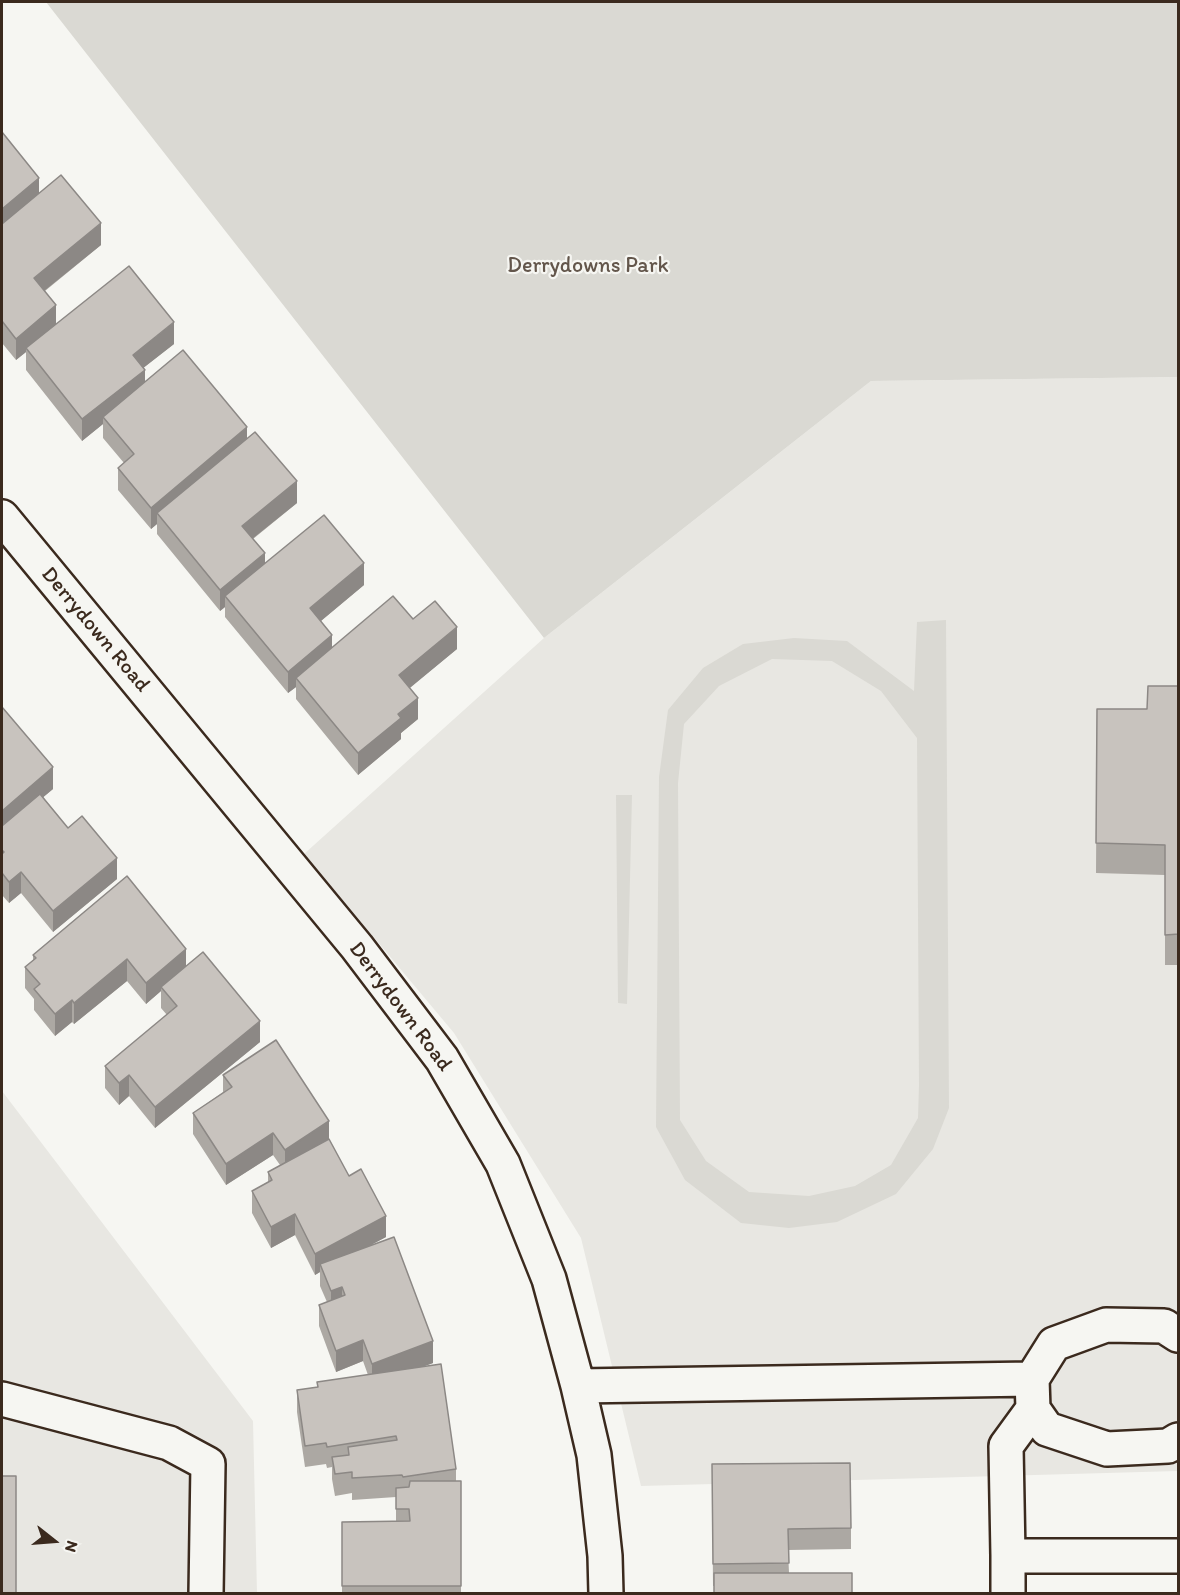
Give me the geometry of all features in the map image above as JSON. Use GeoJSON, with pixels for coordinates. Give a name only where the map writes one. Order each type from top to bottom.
{"type":"FeatureCollection","features":[{"type":"Feature","properties":{"kind":"street","name":"Derrydown Road"},"geometry":{"type":"LineString","coordinates":[[2,517],[357,947],[442,1059],[503,1164],[549,1280],[578,1386],[594,1455],[605,1556],[606,1593]]}},
{"type":"Feature","properties":{"kind":"street"},"geometry":{"type":"LineString","coordinates":[[1008,1593],[1006,1446],[1033,1394],[1054,1344],[1106,1325],[1164,1326],[1179,1335]]}},
{"type":"Feature","properties":{"kind":"street"},"geometry":{"type":"LineString","coordinates":[[578,1386],[1033,1394]]}},
{"type":"Feature","properties":{"kind":"street"},"geometry":{"type":"LineString","coordinates":[[1033,1394],[1047,1429],[1107,1449],[1168,1446],[1179,1440]]}},
{"type":"Feature","properties":{"kind":"street"},"geometry":{"type":"LineString","coordinates":[[2,1399],[169,1443],[208,1464],[206,1593]]}},
{"type":"Feature","properties":{"kind":"street"},"geometry":{"type":"LineString","coordinates":[[1008,1556],[1179,1556]]}},
{"type":"Feature","properties":{"kind":"shaded area"},"geometry":{"type":"Polygon","coordinates":[[[1178,377],[1178,1471],[641,1486],[581,1238],[454,1033],[304,854],[544,638],[871,381],[1178,377]]]}},
{"type":"Feature","properties":{"kind":"shaded area"},"geometry":{"type":"Polygon","coordinates":[[[2,1091],[253,1421],[257,1593],[2,1593],[2,1091]]]}},
{"type":"Feature","properties":{"kind":"green space","name":"Derrydowns Park"},"geometry":{"type":"Polygon","coordinates":[[[46,2],[1178,2],[1178,377],[871,381],[544,638],[46,2]]]}},
{"type":"Feature","properties":{"kind":"green space"},"geometry":{"type":"Polygon","coordinates":[[[946,620],[949,1108],[933,1149],[896,1194],[837,1222],[789,1228],[741,1223],[685,1180],[656,1127],[659,777],[668,710],[703,668],[743,644],[794,638],[847,641],[914,691],[917,622],[946,620]],[[772,659],[719,686],[684,724],[678,783],[680,1120],[706,1161],[749,1192],[809,1196],[855,1186],[891,1165],[918,1118],[917,738],[881,691],[832,661],[772,659]]]}},
{"type":"Feature","properties":{"kind":"green space"},"geometry":{"type":"Polygon","coordinates":[[[616,795],[632,795],[627,1004],[618,1003],[616,795]]]}},
{"type":"Feature","properties":{"kind":"building"},"geometry":{"type":"Polygon","coordinates":[[[2,132],[39,178],[2,209],[2,132]]]}},
{"type":"Feature","properties":{"kind":"building"},"geometry":{"type":"Polygon","coordinates":[[[61,175],[101,223],[34,278],[56,305],[16,339],[2,321],[2,224],[61,175]]]}},
{"type":"Feature","properties":{"kind":"building"},"geometry":{"type":"Polygon","coordinates":[[[129,266],[174,322],[133,355],[145,370],[82,419],[26,348],[129,266]]]}},
{"type":"Feature","properties":{"kind":"building"},"geometry":{"type":"Polygon","coordinates":[[[183,350],[247,427],[151,508],[118,468],[134,454],[103,417],[183,350]]]}},
{"type":"Feature","properties":{"kind":"building"},"geometry":{"type":"Polygon","coordinates":[[[255,432],[297,481],[242,526],[265,553],[220,590],[157,513],[255,432]]]}},
{"type":"Feature","properties":{"kind":"building"},"geometry":{"type":"Polygon","coordinates":[[[324,515],[364,563],[310,608],[332,635],[288,672],[225,596],[324,515]]]}},
{"type":"Feature","properties":{"kind":"building"},"geometry":{"type":"Polygon","coordinates":[[[393,596],[413,619],[435,601],[457,627],[399,675],[418,698],[398,714],[401,718],[358,753],[296,678],[393,596]]]}},
{"type":"Feature","properties":{"kind":"building"},"geometry":{"type":"Polygon","coordinates":[[[1148,686],[1179,686],[1179,934],[1165,935],[1165,845],[1096,843],[1097,709],[1147,709],[1148,686]]]}},
{"type":"Feature","properties":{"kind":"building"},"geometry":{"type":"Polygon","coordinates":[[[2,707],[53,767],[2,811],[2,707]]]}},
{"type":"Feature","properties":{"kind":"building"},"geometry":{"type":"Polygon","coordinates":[[[40,794],[68,828],[82,816],[117,858],[53,911],[21,872],[9,882],[2,873],[2,854],[4,852],[2,850],[2,826],[40,794]]]}},
{"type":"Feature","properties":{"kind":"building"},"geometry":{"type":"Polygon","coordinates":[[[127,876],[186,949],[146,983],[127,959],[74,1003],[72,1000],[55,1014],[34,989],[40,984],[25,967],[36,958],[33,955],[127,876]]]}},
{"type":"Feature","properties":{"kind":"building"},"geometry":{"type":"Polygon","coordinates":[[[203,952],[260,1021],[155,1107],[129,1075],[119,1083],[105,1066],[177,1006],[161,987],[203,952]]]}},
{"type":"Feature","properties":{"kind":"building"},"geometry":{"type":"Polygon","coordinates":[[[276,1040],[329,1121],[285,1150],[273,1133],[226,1164],[193,1113],[232,1087],[223,1075],[276,1040]]]}},
{"type":"Feature","properties":{"kind":"building"},"geometry":{"type":"Polygon","coordinates":[[[329,1139],[349,1176],[361,1169],[386,1216],[315,1254],[295,1214],[271,1227],[252,1191],[272,1180],[268,1172],[329,1139]]]}},
{"type":"Feature","properties":{"kind":"building"},"geometry":{"type":"Polygon","coordinates":[[[394,1237],[433,1341],[372,1364],[363,1340],[336,1351],[319,1305],[345,1295],[342,1287],[331,1291],[320,1264],[394,1237]]]}},
{"type":"Feature","properties":{"kind":"building"},"geometry":{"type":"Polygon","coordinates":[[[441,1364],[456,1469],[403,1477],[402,1475],[352,1478],[352,1472],[335,1474],[332,1457],[349,1455],[348,1447],[397,1440],[396,1436],[327,1447],[326,1443],[305,1446],[297,1390],[318,1387],[317,1382],[441,1364]]]}},
{"type":"Feature","properties":{"kind":"building"},"geometry":{"type":"Polygon","coordinates":[[[850,1463],[851,1528],[788,1529],[789,1563],[713,1564],[712,1464],[850,1463]]]}},
{"type":"Feature","properties":{"kind":"building"},"geometry":{"type":"Polygon","coordinates":[[[2,1476],[16,1476],[16,1593],[2,1593],[2,1476]]]}},
{"type":"Feature","properties":{"kind":"building"},"geometry":{"type":"Polygon","coordinates":[[[410,1481],[461,1481],[461,1586],[342,1586],[342,1522],[410,1521],[409,1509],[396,1509],[396,1488],[409,1487],[410,1481]]]}},
{"type":"Feature","properties":{"kind":"building"},"geometry":{"type":"Polygon","coordinates":[[[714,1573],[852,1573],[852,1593],[714,1593],[714,1573]]]}}]}
